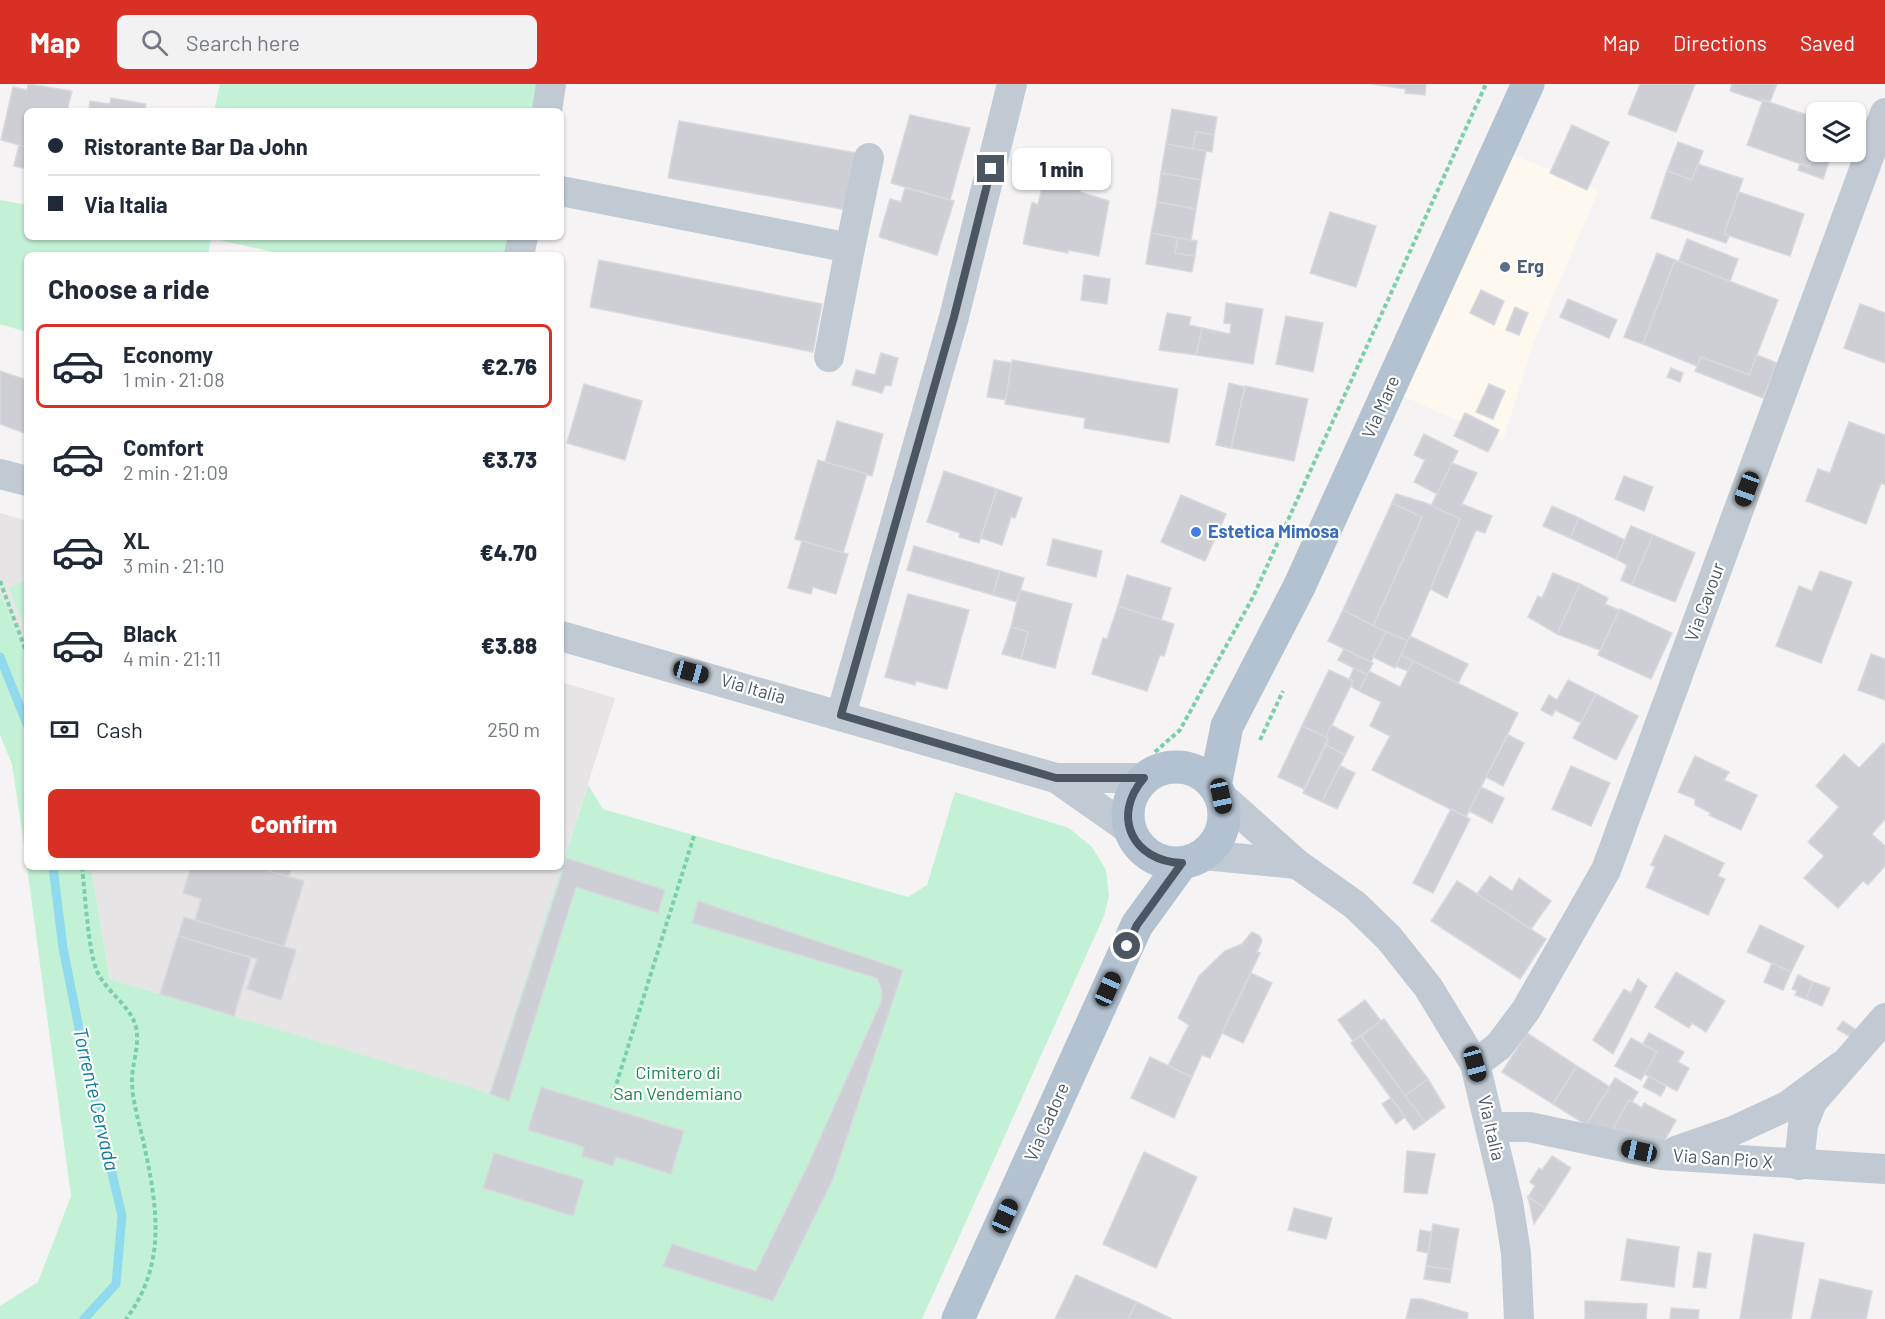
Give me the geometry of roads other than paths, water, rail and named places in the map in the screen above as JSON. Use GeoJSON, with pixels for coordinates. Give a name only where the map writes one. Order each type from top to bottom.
{"type":"FeatureCollection","features":[{"type":"Feature","properties":{"kind":"main road","name":"Via Mare"},"geometry":{"type":"LineString","coordinates":[[1218,791],[1227,726],[1299,587],[1528,84]]}},
{"type":"Feature","properties":{"kind":"main road","name":"Via Mare"},"geometry":{"type":"LineString","coordinates":[[1177,766],[1227,726]]}},
{"type":"Feature","properties":{"kind":"main road"},"geometry":{"type":"LineString","coordinates":[[1145,768],[1154,771],[1177,766],[1192,769],[1218,791]]}},
{"type":"Feature","properties":{"kind":"main road","name":"Via Cadore"},"geometry":{"type":"LineString","coordinates":[[1137,925],[1135,839],[1127,816],[1129,802],[1145,768]]}},
{"type":"Feature","properties":{"kind":"main road","name":"Via Cadore"},"geometry":{"type":"LineString","coordinates":[[958,1319],[1137,925],[1193,859],[1216,843],[1223,828],[1225,812],[1218,791]]}},
{"type":"Feature","properties":{"kind":"main road"},"geometry":{"type":"LineString","coordinates":[[1135,839],[1152,857],[1167,863],[1193,859]]}},
{"type":"Feature","properties":{"kind":"street"},"geometry":{"type":"LineString","coordinates":[[547,108],[551,84]]}},
{"type":"Feature","properties":{"kind":"street"},"geometry":{"type":"LineString","coordinates":[[841,715],[954,317],[1012,84]]}},
{"type":"Feature","properties":{"kind":"street","name":"Via Cavour"},"geometry":{"type":"LineString","coordinates":[[1475,1064],[1499,1046],[1526,1010],[1606,870],[1885,113]]}},
{"type":"Feature","properties":{"kind":"street"},"geometry":{"type":"LineString","coordinates":[[829,357],[869,158]]}},
{"type":"Feature","properties":{"kind":"street"},"geometry":{"type":"LineString","coordinates":[[564,192],[850,248]]}},
{"type":"Feature","properties":{"kind":"street"},"geometry":{"type":"LineString","coordinates":[[0,474],[24,480]]}},
{"type":"Feature","properties":{"kind":"street","name":"Via Italia"},"geometry":{"type":"LineString","coordinates":[[564,637],[1056,778],[1135,839]]}},
{"type":"Feature","properties":{"kind":"street","name":"Via Italia"},"geometry":{"type":"LineString","coordinates":[[1056,778],[1145,768]]}},
{"type":"Feature","properties":{"kind":"street","name":"Via Italia"},"geometry":{"type":"LineString","coordinates":[[1218,791],[1297,864],[1355,905],[1389,938],[1428,987],[1475,1064],[1492,1127],[1514,1243],[1519,1319]]}},
{"type":"Feature","properties":{"kind":"street","name":"Via Italia"},"geometry":{"type":"LineString","coordinates":[[1193,859],[1297,864]]}},
{"type":"Feature","properties":{"kind":"street"},"geometry":{"type":"LineString","coordinates":[[1799,1165],[1803,1125],[1812,1102],[1885,1017]]}},
{"type":"Feature","properties":{"kind":"street"},"geometry":{"type":"LineString","coordinates":[[1759,1161],[1755,1149],[1756,1138],[1762,1127],[1841,1066]]}},
{"type":"Feature","properties":{"kind":"street"},"geometry":{"type":"LineString","coordinates":[[1662,1155],[1733,1131],[1787,1106]]}},
{"type":"Feature","properties":{"kind":"street","name":"Via San Pio X"},"geometry":{"type":"LineString","coordinates":[[1492,1127],[1529,1127],[1662,1155],[1885,1169]]}},
{"type":"Feature","properties":{"kind":"waterway","name":"Torrente Cervada"},"geometry":{"type":"LineString","coordinates":[[0,657],[24,717]]}},
{"type":"Feature","properties":{"kind":"waterway","name":"Torrente Cervada"},"geometry":{"type":"LineString","coordinates":[[53,870],[63,948],[84,1053],[122,1216],[116,1284],[84,1319]]}},
{"type":"Feature","properties":{"kind":"place","name":"Erg"},"geometry":{"type":"Point","coordinates":[1505,267]}},
{"type":"Feature","properties":{"kind":"place","name":"Estetica Mimosa"},"geometry":{"type":"Point","coordinates":[1196,532]}},
{"type":"Feature","properties":{"kind":"park label","name":"Cimitero di San Vendemiano"},"geometry":{"type":"Point","coordinates":[678,1083]}}]}
